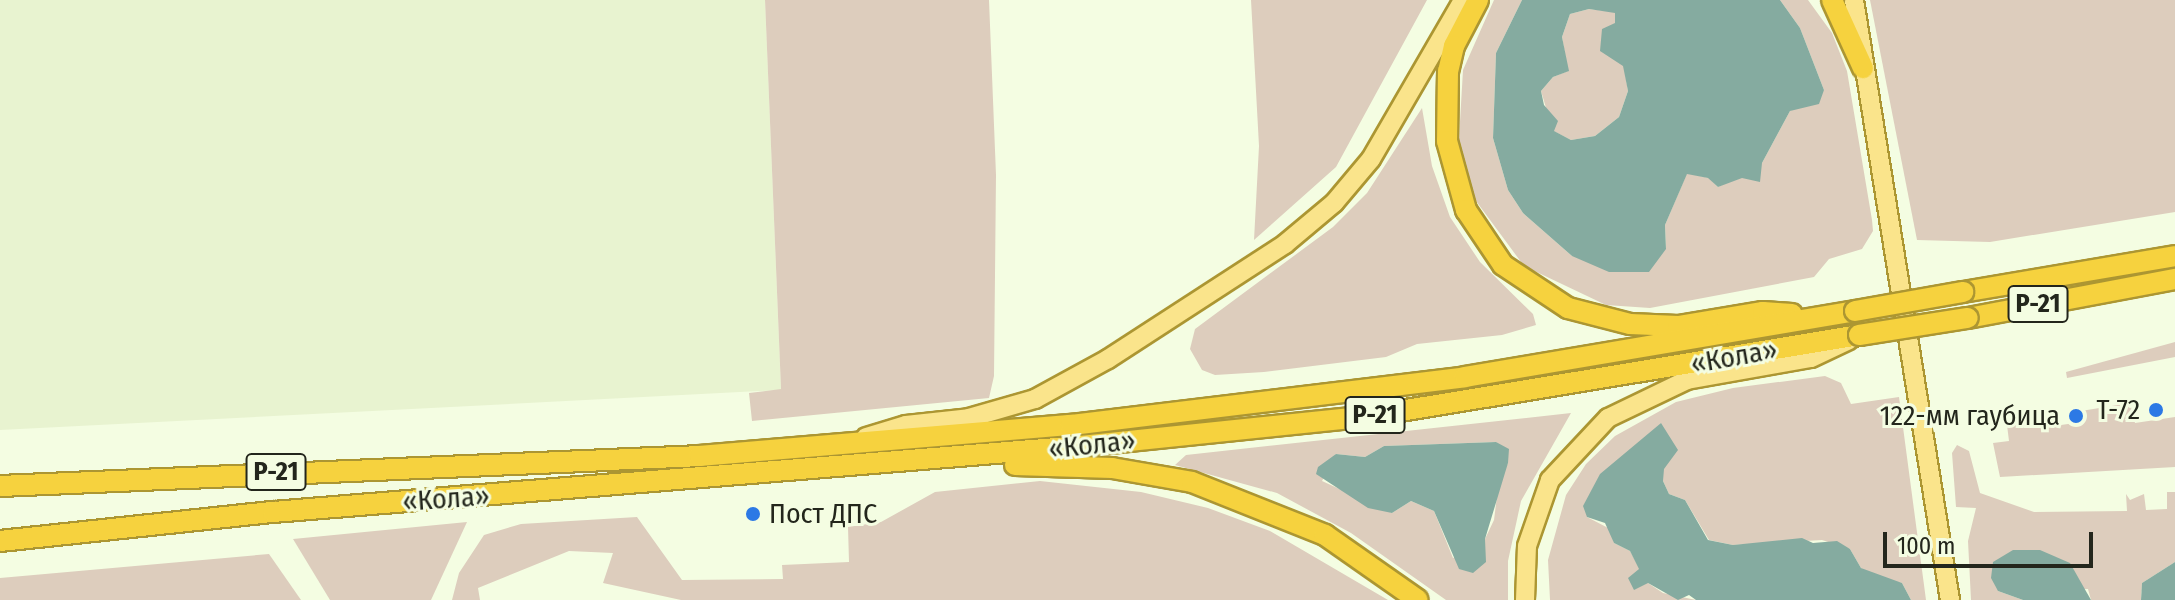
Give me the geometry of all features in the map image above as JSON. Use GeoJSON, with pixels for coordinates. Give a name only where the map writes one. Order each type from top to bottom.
{"type":"FeatureCollection","features":[{"type":"Feature","properties":{"kind":"highway"},"geometry":{"type":"LineString","coordinates":[[1478,0],[1454,46],[1448,71],[1447,141],[1466,210],[1503,265],[1568,308],[1630,324],[1688,325],[1763,312],[1826,317]]}},
{"type":"Feature","properties":{"kind":"highway"},"geometry":{"type":"LineString","coordinates":[[1832,0],[1863,68]]}},
{"type":"Feature","properties":{"kind":"highway","name":"«Кола»"},"geometry":{"type":"LineString","coordinates":[[0,486],[830,447],[1354,393],[1826,317],[2175,256]]}},
{"type":"Feature","properties":{"kind":"highway","name":"«Кола»"},"geometry":{"type":"LineString","coordinates":[[0,541],[287,510],[887,464],[1370,416],[1968,318],[2175,279]]}},
{"type":"Feature","properties":{"kind":"highway"},"geometry":{"type":"LineString","coordinates":[[887,464],[1070,464],[1192,482],[1325,535],[1418,600]]}},
{"type":"Feature","properties":{"kind":"main road"},"geometry":{"type":"LineString","coordinates":[[830,447],[906,425],[969,418],[1035,399],[1108,359],[1285,244],[1334,203],[1371,159],[1463,0]]}},
{"type":"Feature","properties":{"kind":"main road"},"geometry":{"type":"LineString","coordinates":[[1854,0],[1863,68],[1957,600]]}},
{"type":"Feature","properties":{"kind":"main road"},"geometry":{"type":"LineString","coordinates":[[1525,600],[1527,546],[1550,480],[1608,418],[1687,380],[1811,358],[1859,335]]}},
{"type":"Feature","properties":{"kind":"main road"},"geometry":{"type":"LineString","coordinates":[[1938,498],[1950,600]]}},
{"type":"Feature","properties":{"kind":"shaded area"},"geometry":{"type":"Polygon","coordinates":[[[0,0],[765,0],[781,390],[0,430],[0,0]]]}},
{"type":"Feature","properties":{"kind":"shaded area"},"geometry":{"type":"Polygon","coordinates":[[[765,0],[989,0],[996,175],[994,376],[989,398],[752,421],[749,393],[781,389],[765,0]]]}},
{"type":"Feature","properties":{"kind":"shaded area"},"geometry":{"type":"Polygon","coordinates":[[[1251,0],[1427,0],[1336,167],[1254,240],[1259,146],[1251,0]]]}},
{"type":"Feature","properties":{"kind":"shaded area"},"geometry":{"type":"Polygon","coordinates":[[[1494,0],[1522,0],[1496,53],[1493,138],[1508,190],[1523,213],[1572,256],[1666,249],[1665,225],[1687,173],[1709,178],[1718,187],[1762,163],[1790,111],[1824,90],[1800,28],[1780,0],[1808,0],[1832,33],[1847,71],[1873,231],[1862,249],[1829,259],[1814,277],[1650,308],[1606,305],[1524,266],[1476,201],[1459,139],[1463,70],[1494,0]]]}},
{"type":"Feature","properties":{"kind":"shaded area"},"geometry":{"type":"Polygon","coordinates":[[[1870,0],[2175,0],[2175,212],[1990,242],[1917,240],[1870,0]]]}},
{"type":"Feature","properties":{"kind":"shaded area"},"geometry":{"type":"Polygon","coordinates":[[[1589,9],[1615,12],[1628,91],[1619,117],[1595,136],[1571,140],[1553,131],[1541,91],[1553,77],[1568,71],[1562,37],[1570,14],[1589,9]]]}},
{"type":"Feature","properties":{"kind":"shaded area"},"geometry":{"type":"Polygon","coordinates":[[[1422,108],[1432,166],[1450,217],[1480,262],[1533,314],[1536,325],[1502,335],[1417,344],[1386,357],[1264,372],[1215,375],[1202,370],[1190,349],[1195,329],[1333,227],[1367,193],[1422,108]]]}},
{"type":"Feature","properties":{"kind":"shaded area"},"geometry":{"type":"Polygon","coordinates":[[[2175,342],[2175,357],[2067,378],[2066,372],[2175,342]]]}},
{"type":"Feature","properties":{"kind":"shaded area"},"geometry":{"type":"Polygon","coordinates":[[[1825,376],[1841,383],[1851,404],[1899,397],[1926,600],[1911,600],[1902,583],[1879,579],[1861,568],[1850,549],[1822,540],[1733,545],[1709,540],[1685,500],[1669,494],[1663,481],[1661,423],[1587,517],[1612,530],[1614,543],[1630,551],[1648,583],[1663,593],[1696,600],[1550,600],[1548,560],[1566,495],[1586,464],[1615,436],[1676,402],[1733,388],[1825,376]]]}},
{"type":"Feature","properties":{"kind":"shaded area"},"geometry":{"type":"Polygon","coordinates":[[[2130,403],[2135,423],[2175,417],[2175,467],[2000,477],[1993,443],[2009,441],[2007,425],[2059,415],[2061,425],[2082,422],[2081,411],[2130,403]]]}},
{"type":"Feature","properties":{"kind":"shaded area"},"geometry":{"type":"Polygon","coordinates":[[[1571,413],[1521,501],[1508,561],[1508,600],[1446,600],[1351,533],[1277,493],[1175,465],[1186,455],[1571,413]],[[1496,442],[1384,446],[1365,457],[1336,454],[1322,481],[1392,513],[1411,501],[1434,511],[1453,558],[1485,539],[1494,520],[1499,480],[1508,463],[1496,442]]]}},
{"type":"Feature","properties":{"kind":"shaded area"},"geometry":{"type":"Polygon","coordinates":[[[1957,445],[1969,451],[1980,493],[2034,512],[2127,511],[2126,494],[2130,500],[2144,494],[2146,510],[2167,509],[2167,492],[2175,492],[2175,562],[2142,583],[2141,600],[2091,600],[2088,589],[1998,591],[2023,600],[1971,600],[1968,541],[1976,508],[1956,507],[1952,453],[1957,445]]]}},
{"type":"Feature","properties":{"kind":"shaded area"},"geometry":{"type":"Polygon","coordinates":[[[1040,481],[1141,492],[1208,508],[1270,531],[1388,600],[681,600],[603,583],[613,553],[569,551],[478,588],[480,600],[452,600],[459,573],[484,535],[521,524],[637,517],[682,580],[783,579],[782,565],[849,562],[848,527],[881,522],[935,492],[1040,481]]]}},
{"type":"Feature","properties":{"kind":"shaded area"},"geometry":{"type":"Polygon","coordinates":[[[467,522],[431,600],[330,600],[293,539],[467,522]]]}},
{"type":"Feature","properties":{"kind":"shaded area"},"geometry":{"type":"Polygon","coordinates":[[[269,554],[301,600],[0,600],[0,578],[269,554]]]}},
{"type":"Feature","properties":{"kind":"water"},"geometry":{"type":"Polygon","coordinates":[[[1522,0],[1780,0],[1800,28],[1824,90],[1819,104],[1790,111],[1762,163],[1760,182],[1742,178],[1718,187],[1708,178],[1687,174],[1665,225],[1666,249],[1649,272],[1609,272],[1572,256],[1523,213],[1508,190],[1493,138],[1496,53],[1522,0]],[[1589,9],[1570,14],[1562,37],[1569,71],[1553,77],[1541,91],[1544,105],[1558,121],[1554,131],[1571,140],[1595,136],[1619,117],[1628,91],[1623,66],[1600,51],[1602,29],[1615,23],[1615,13],[1589,9]]]}},
{"type":"Feature","properties":{"kind":"water"},"geometry":{"type":"Polygon","coordinates":[[[1661,423],[1678,450],[1664,469],[1663,481],[1669,494],[1685,500],[1708,540],[1733,545],[1802,538],[1813,543],[1837,541],[1850,549],[1861,568],[1902,583],[1911,600],[1696,600],[1689,595],[1678,600],[1648,583],[1634,590],[1628,578],[1639,569],[1630,551],[1614,543],[1605,523],[1587,517],[1583,506],[1600,474],[1661,423]]]}},
{"type":"Feature","properties":{"kind":"water"},"geometry":{"type":"Polygon","coordinates":[[[1496,442],[1509,449],[1508,463],[1485,539],[1486,562],[1473,573],[1459,569],[1434,511],[1411,501],[1392,513],[1368,508],[1316,474],[1318,467],[1336,454],[1365,457],[1384,446],[1496,442]]]}},
{"type":"Feature","properties":{"kind":"water"},"geometry":{"type":"Polygon","coordinates":[[[2013,550],[2040,550],[2070,563],[2091,600],[2023,600],[1998,591],[1991,578],[1993,562],[2013,550]]]}},
{"type":"Feature","properties":{"kind":"water"},"geometry":{"type":"Polygon","coordinates":[[[2175,562],[2175,600],[2141,600],[2142,583],[2175,562]]]}},
{"type":"Feature","properties":{"kind":"place","name":"Т-72"},"geometry":{"type":"Point","coordinates":[2156,410]}},
{"type":"Feature","properties":{"kind":"place","name":"122-мм гаубица"},"geometry":{"type":"Point","coordinates":[2076,416]}},
{"type":"Feature","properties":{"kind":"place","name":"Пост ДПС"},"geometry":{"type":"Point","coordinates":[753,514]}}]}
